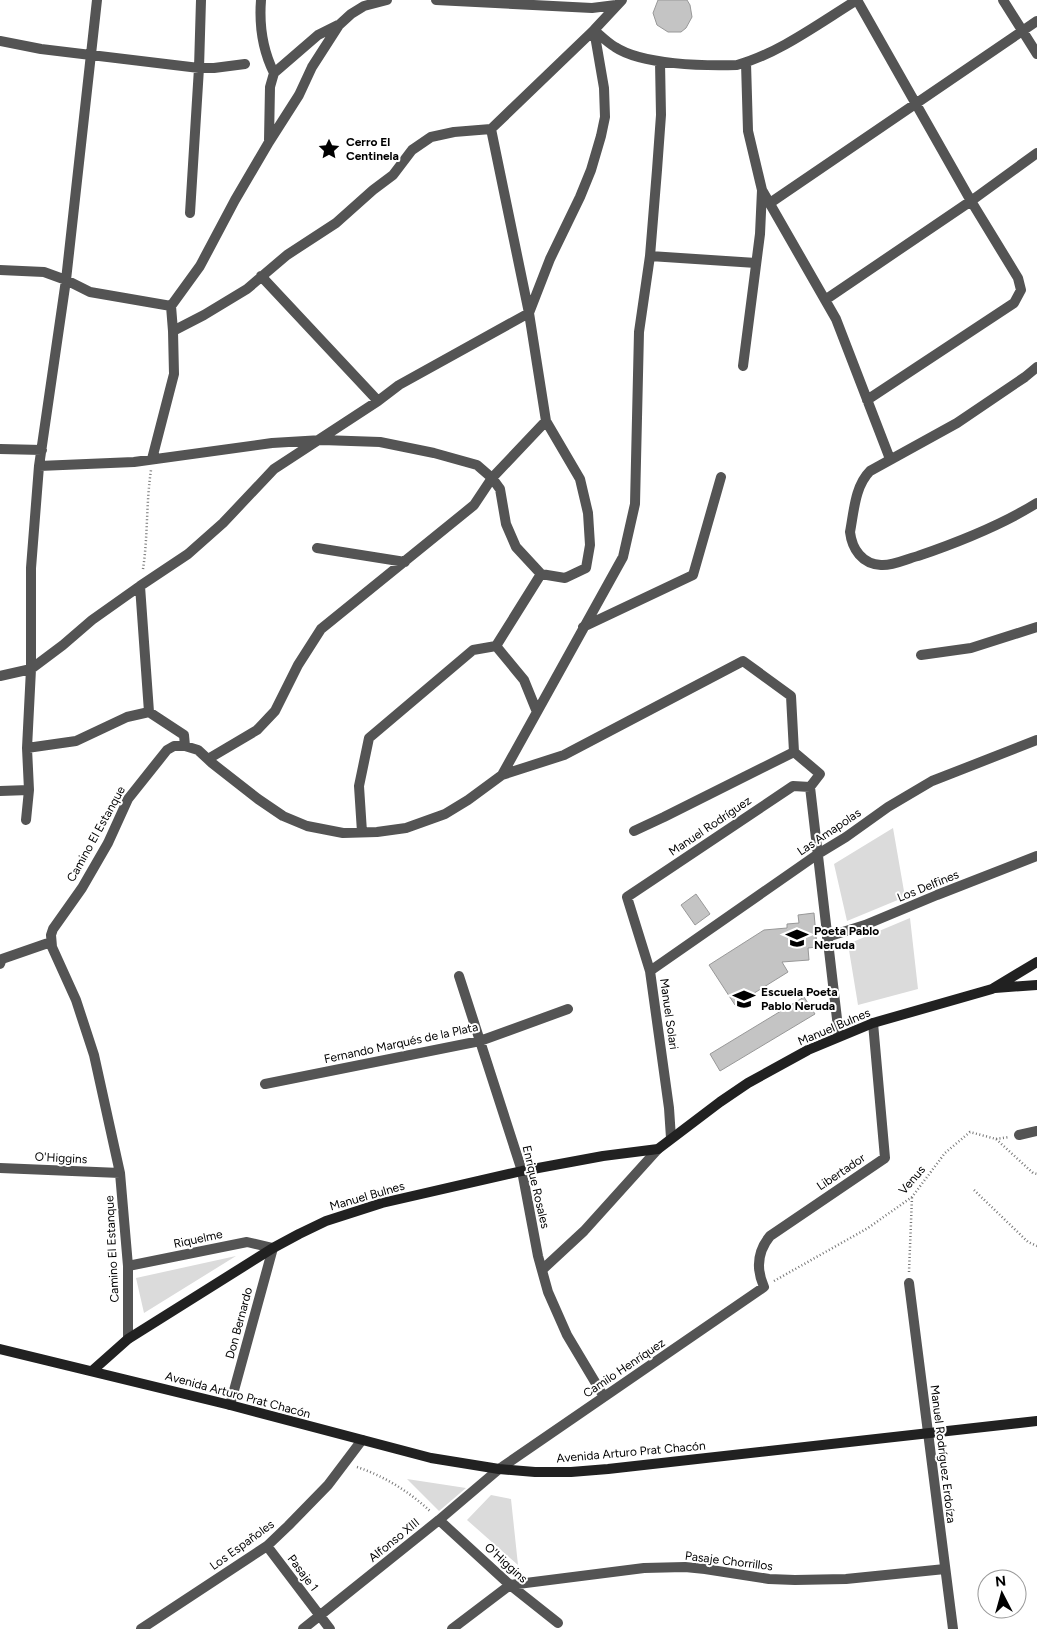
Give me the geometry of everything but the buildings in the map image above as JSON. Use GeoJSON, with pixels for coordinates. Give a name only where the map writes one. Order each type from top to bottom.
{"type":"FeatureCollection","features":[{"type":"Feature","properties":{"kind":"street"},"geometry":{"type":"LineString","coordinates":[[26,820],[29,790],[31,568],[39,466],[66,280],[97,0]]}},
{"type":"Feature","properties":{"kind":"street"},"geometry":{"type":"LineString","coordinates":[[190,212],[199,68],[201,0]]}},
{"type":"Feature","properties":{"kind":"street"},"geometry":{"type":"LineString","coordinates":[[261,0],[260,21],[262,37],[267,59],[274,73]]}},
{"type":"Feature","properties":{"kind":"street"},"geometry":{"type":"LineString","coordinates":[[269,142],[270,88],[274,73],[318,35],[338,25],[364,6],[387,0]]}},
{"type":"Feature","properties":{"kind":"street"},"geometry":{"type":"LineString","coordinates":[[436,0],[565,4],[592,8],[619,3]]}},
{"type":"Feature","properties":{"kind":"street"},"geometry":{"type":"LineString","coordinates":[[594,30],[622,51],[660,62],[737,65],[777,49],[857,0],[971,201],[1018,278],[1021,290],[1014,303],[867,400]]}},
{"type":"Feature","properties":{"kind":"street"},"geometry":{"type":"LineString","coordinates":[[1003,0],[1037,54]]}},
{"type":"Feature","properties":{"kind":"street"},"geometry":{"type":"LineString","coordinates":[[173,331],[247,289],[287,255],[336,223],[393,175],[412,150],[431,137],[454,132],[491,129],[594,30],[619,3]]}},
{"type":"Feature","properties":{"kind":"street"},"geometry":{"type":"LineString","coordinates":[[770,203],[1037,21]]}},
{"type":"Feature","properties":{"kind":"street"},"geometry":{"type":"LineString","coordinates":[[152,459],[174,374],[171,306],[200,266],[269,142],[299,95],[312,67],[338,25]]}},
{"type":"Feature","properties":{"kind":"street"},"geometry":{"type":"LineString","coordinates":[[0,676],[31,669],[92,620],[188,554],[223,523],[274,469],[378,401],[399,385],[437,362],[529,313],[550,259],[584,188],[601,136],[605,117],[604,88],[594,30]]}},
{"type":"Feature","properties":{"kind":"street"},"geometry":{"type":"LineString","coordinates":[[0,41],[41,49],[199,68],[245,64]]}},
{"type":"Feature","properties":{"kind":"street"},"geometry":{"type":"LineString","coordinates":[[502,775],[622,557],[635,504],[639,332],[650,256],[661,115],[660,62]]}},
{"type":"Feature","properties":{"kind":"street"},"geometry":{"type":"LineString","coordinates":[[743,366],[760,234],[762,190],[748,131],[746,63]]}},
{"type":"Feature","properties":{"kind":"street"},"geometry":{"type":"LineString","coordinates":[[39,466],[134,462],[272,443],[317,440],[380,442],[434,453],[477,465],[492,478],[500,490],[506,524],[516,546],[541,574],[565,578],[586,568],[590,545],[588,513],[580,479],[546,421],[529,313],[491,129]]}},
{"type":"Feature","properties":{"kind":"street"},"geometry":{"type":"LineString","coordinates":[[825,300],[971,201],[1037,153]]}},
{"type":"Feature","properties":{"kind":"street"},"geometry":{"type":"LineString","coordinates":[[762,190],[836,319],[890,459]]}},
{"type":"Feature","properties":{"kind":"street"},"geometry":{"type":"LineString","coordinates":[[650,256],[756,264]]}},
{"type":"Feature","properties":{"kind":"street"},"geometry":{"type":"LineString","coordinates":[[0,270],[44,272],[90,292],[171,306]]}},
{"type":"Feature","properties":{"kind":"street"},"geometry":{"type":"LineString","coordinates":[[261,276],[378,401]]}},
{"type":"Feature","properties":{"kind":"street"},"geometry":{"type":"LineString","coordinates":[[1037,367],[957,423],[870,471],[859,486],[850,532],[851,539],[857,553],[862,558],[875,564],[888,565],[939,548],[1011,519],[1037,503]]}},
{"type":"Feature","properties":{"kind":"street"},"geometry":{"type":"LineString","coordinates":[[208,759],[257,730],[275,712],[298,664],[321,630],[474,505],[492,478],[546,421]]}},
{"type":"Feature","properties":{"kind":"street"},"geometry":{"type":"LineString","coordinates":[[0,449],[42,450]]}},
{"type":"Feature","properties":{"kind":"street"},"geometry":{"type":"LineString","coordinates":[[583,627],[693,575],[721,477]]}},
{"type":"Feature","properties":{"kind":"street"},"geometry":{"type":"LineString","coordinates":[[317,548],[405,562]]}},
{"type":"Feature","properties":{"kind":"street"},"geometry":{"type":"LineString","coordinates":[[362,832],[359,786],[369,738],[473,650],[496,646],[541,574]]}},
{"type":"Feature","properties":{"kind":"street"},"geometry":{"type":"LineString","coordinates":[[140,586],[149,712]]}},
{"type":"Feature","properties":{"kind":"street"},"geometry":{"type":"LineString","coordinates":[[921,655],[971,648],[1037,627]]}},
{"type":"Feature","properties":{"kind":"street"},"geometry":{"type":"LineString","coordinates":[[496,646],[524,680],[537,712]]}},
{"type":"Feature","properties":{"kind":"street"},"geometry":{"type":"LineString","coordinates":[[28,748],[76,741],[127,716],[149,712],[184,735],[185,746],[198,750],[258,799],[294,822],[343,833],[406,828],[445,814],[502,775],[564,755],[744,661],[791,696],[794,752],[820,774],[810,787],[839,1036]]}},
{"type":"Feature","properties":{"kind":"street","name":"Las Amapolas"},"geometry":{"type":"LineString","coordinates":[[650,971],[888,807],[932,781],[1037,740]]}},
{"type":"Feature","properties":{"kind":"street","name":"Camino El Estanque"},"geometry":{"type":"LineString","coordinates":[[128,1339],[128,1266],[120,1173],[94,1055],[76,1000],[51,942],[53,929],[82,888],[108,843],[128,798],[167,750],[174,746],[185,746]]}},
{"type":"Feature","properties":{"kind":"street"},"geometry":{"type":"LineString","coordinates":[[634,831],[794,752]]}},
{"type":"Feature","properties":{"kind":"street","name":"Manuel Rodríguez"},"geometry":{"type":"LineString","coordinates":[[627,896],[793,786],[810,787]]}},
{"type":"Feature","properties":{"kind":"street"},"geometry":{"type":"LineString","coordinates":[[0,791],[29,790]]}},
{"type":"Feature","properties":{"kind":"street","name":"Los Delfines"},"geometry":{"type":"LineString","coordinates":[[827,937],[865,925],[937,894],[1037,856]]}},
{"type":"Feature","properties":{"kind":"street","name":"Manuel Solari"},"geometry":{"type":"LineString","coordinates":[[627,896],[650,971],[669,1108],[670,1138]]}},
{"type":"Feature","properties":{"kind":"street"},"geometry":{"type":"LineString","coordinates":[[0,964],[2,959],[51,942]]}},
{"type":"Feature","properties":{"kind":"street","name":"Manuel Bulnes"},"geometry":{"type":"LineString","coordinates":[[542,1270],[584,1231],[670,1138],[748,1083],[800,1054],[839,1036],[873,1023],[992,988],[1037,962]]}},
{"type":"Feature","properties":{"kind":"street","name":"Enrique Rosales"},"geometry":{"type":"LineString","coordinates":[[459,976],[522,1172],[542,1270],[551,1300],[567,1335],[604,1397]]}},
{"type":"Feature","properties":{"kind":"street"},"geometry":{"type":"LineString","coordinates":[[992,988],[1037,985]]}},
{"type":"Feature","properties":{"kind":"street","name":"Fernando Marqués de la Plata"},"geometry":{"type":"LineString","coordinates":[[265,1084],[480,1041],[568,1009]]}},
{"type":"Feature","properties":{"kind":"street","name":"Libertador"},"geometry":{"type":"LineString","coordinates":[[764,1287],[758,1271],[758,1262],[762,1248],[770,1236],[885,1158],[873,1023]]}},
{"type":"Feature","properties":{"kind":"street"},"geometry":{"type":"LineString","coordinates":[[1019,1135],[1037,1131]]}},
{"type":"Feature","properties":{"kind":"street","name":"Manuel Bulnes"},"geometry":{"type":"LineString","coordinates":[[92,1371],[128,1339],[273,1248],[299,1234],[354,1211],[522,1172],[603,1156],[658,1149]]}},
{"type":"Feature","properties":{"kind":"street","name":"O'Higgins"},"geometry":{"type":"LineString","coordinates":[[0,1168],[120,1173]]}},
{"type":"Feature","properties":{"kind":"street","name":"Riquelme"},"geometry":{"type":"LineString","coordinates":[[128,1266],[247,1242],[273,1248]]}},
{"type":"Feature","properties":{"kind":"street","name":"Don Bernardo"},"geometry":{"type":"LineString","coordinates":[[230,1405],[273,1248]]}},
{"type":"Feature","properties":{"kind":"street","name":"Manuel Rodríguez Erdoíza"},"geometry":{"type":"LineString","coordinates":[[909,1283],[953,1629]]}},
{"type":"Feature","properties":{"kind":"street","name":"Camilo Henríquez"},"geometry":{"type":"LineString","coordinates":[[499,1469],[764,1287]]}},
{"type":"Feature","properties":{"kind":"street","name":"Avenida Arturo Prat Chacón"},"geometry":{"type":"LineString","coordinates":[[0,1349],[230,1405],[430,1458],[464,1465],[535,1472],[608,1469],[1037,1421]]}},
{"type":"Feature","properties":{"kind":"street","name":"Los Españoles"},"geometry":{"type":"LineString","coordinates":[[141,1629],[267,1546],[308,1506],[346,1463],[362,1440]]}},
{"type":"Feature","properties":{"kind":"street","name":"Alfonso XIII"},"geometry":{"type":"LineString","coordinates":[[303,1629],[439,1520],[499,1469]]}},
{"type":"Feature","properties":{"kind":"street","name":"O'Higgins"},"geometry":{"type":"LineString","coordinates":[[439,1520],[510,1585],[558,1623]]}},
{"type":"Feature","properties":{"kind":"street","name":"Pasaje 1"},"geometry":{"type":"LineString","coordinates":[[267,1546],[330,1629]]}},
{"type":"Feature","properties":{"kind":"street","name":"Pasaje Chorrillos"},"geometry":{"type":"LineString","coordinates":[[510,1585],[644,1568],[705,1569],[769,1579],[795,1580],[846,1579],[946,1569]]}},
{"type":"Feature","properties":{"kind":"street"},"geometry":{"type":"LineString","coordinates":[[452,1629],[510,1585]]}},
{"type":"Feature","properties":{"kind":"path"},"geometry":{"type":"LineString","coordinates":[[140,586],[146,546],[147,496],[152,459]]}},
{"type":"Feature","properties":{"kind":"path","name":"Venus"},"geometry":{"type":"LineString","coordinates":[[764,1287],[868,1228],[912,1197],[945,1153],[970,1132],[996,1139],[1033,1173],[1037,1174]]}},
{"type":"Feature","properties":{"kind":"path"},"geometry":{"type":"LineString","coordinates":[[974,1190],[1028,1242],[1037,1246]]}},
{"type":"Feature","properties":{"kind":"path"},"geometry":{"type":"LineString","coordinates":[[909,1283],[912,1197]]}},
{"type":"Feature","properties":{"kind":"path"},"geometry":{"type":"LineString","coordinates":[[346,1463],[371,1472],[395,1484],[426,1507],[439,1520]]}},
{"type":"Feature","properties":{"kind":"shaded area"},"geometry":{"type":"Polygon","coordinates":[[[893,828],[905,897],[847,921],[834,864],[893,828]]]}},
{"type":"Feature","properties":{"kind":"shaded area"},"geometry":{"type":"Polygon","coordinates":[[[910,918],[918,989],[858,1005],[848,944],[910,918]]]}},
{"type":"Feature","properties":{"kind":"shaded area"},"geometry":{"type":"Polygon","coordinates":[[[236,1256],[144,1313],[136,1278],[236,1256]]]}},
{"type":"Feature","properties":{"kind":"shaded area"},"geometry":{"type":"Polygon","coordinates":[[[407,1479],[466,1488],[439,1511],[407,1479]]]}},
{"type":"Feature","properties":{"kind":"shaded area"},"geometry":{"type":"Polygon","coordinates":[[[491,1495],[511,1499],[518,1565],[467,1520],[491,1495]]]}},
{"type":"Feature","properties":{"kind":"place","name":"Cerro El Centinela"},"geometry":{"type":"Point","coordinates":[329,149]}},
{"type":"Feature","properties":{"kind":"place","name":"Poeta Pablo Neruda"},"geometry":{"type":"Point","coordinates":[797,938]}},
{"type":"Feature","properties":{"kind":"place","name":"Escuela Poeta Pablo Neruda"},"geometry":{"type":"Point","coordinates":[744,999]}}]}
